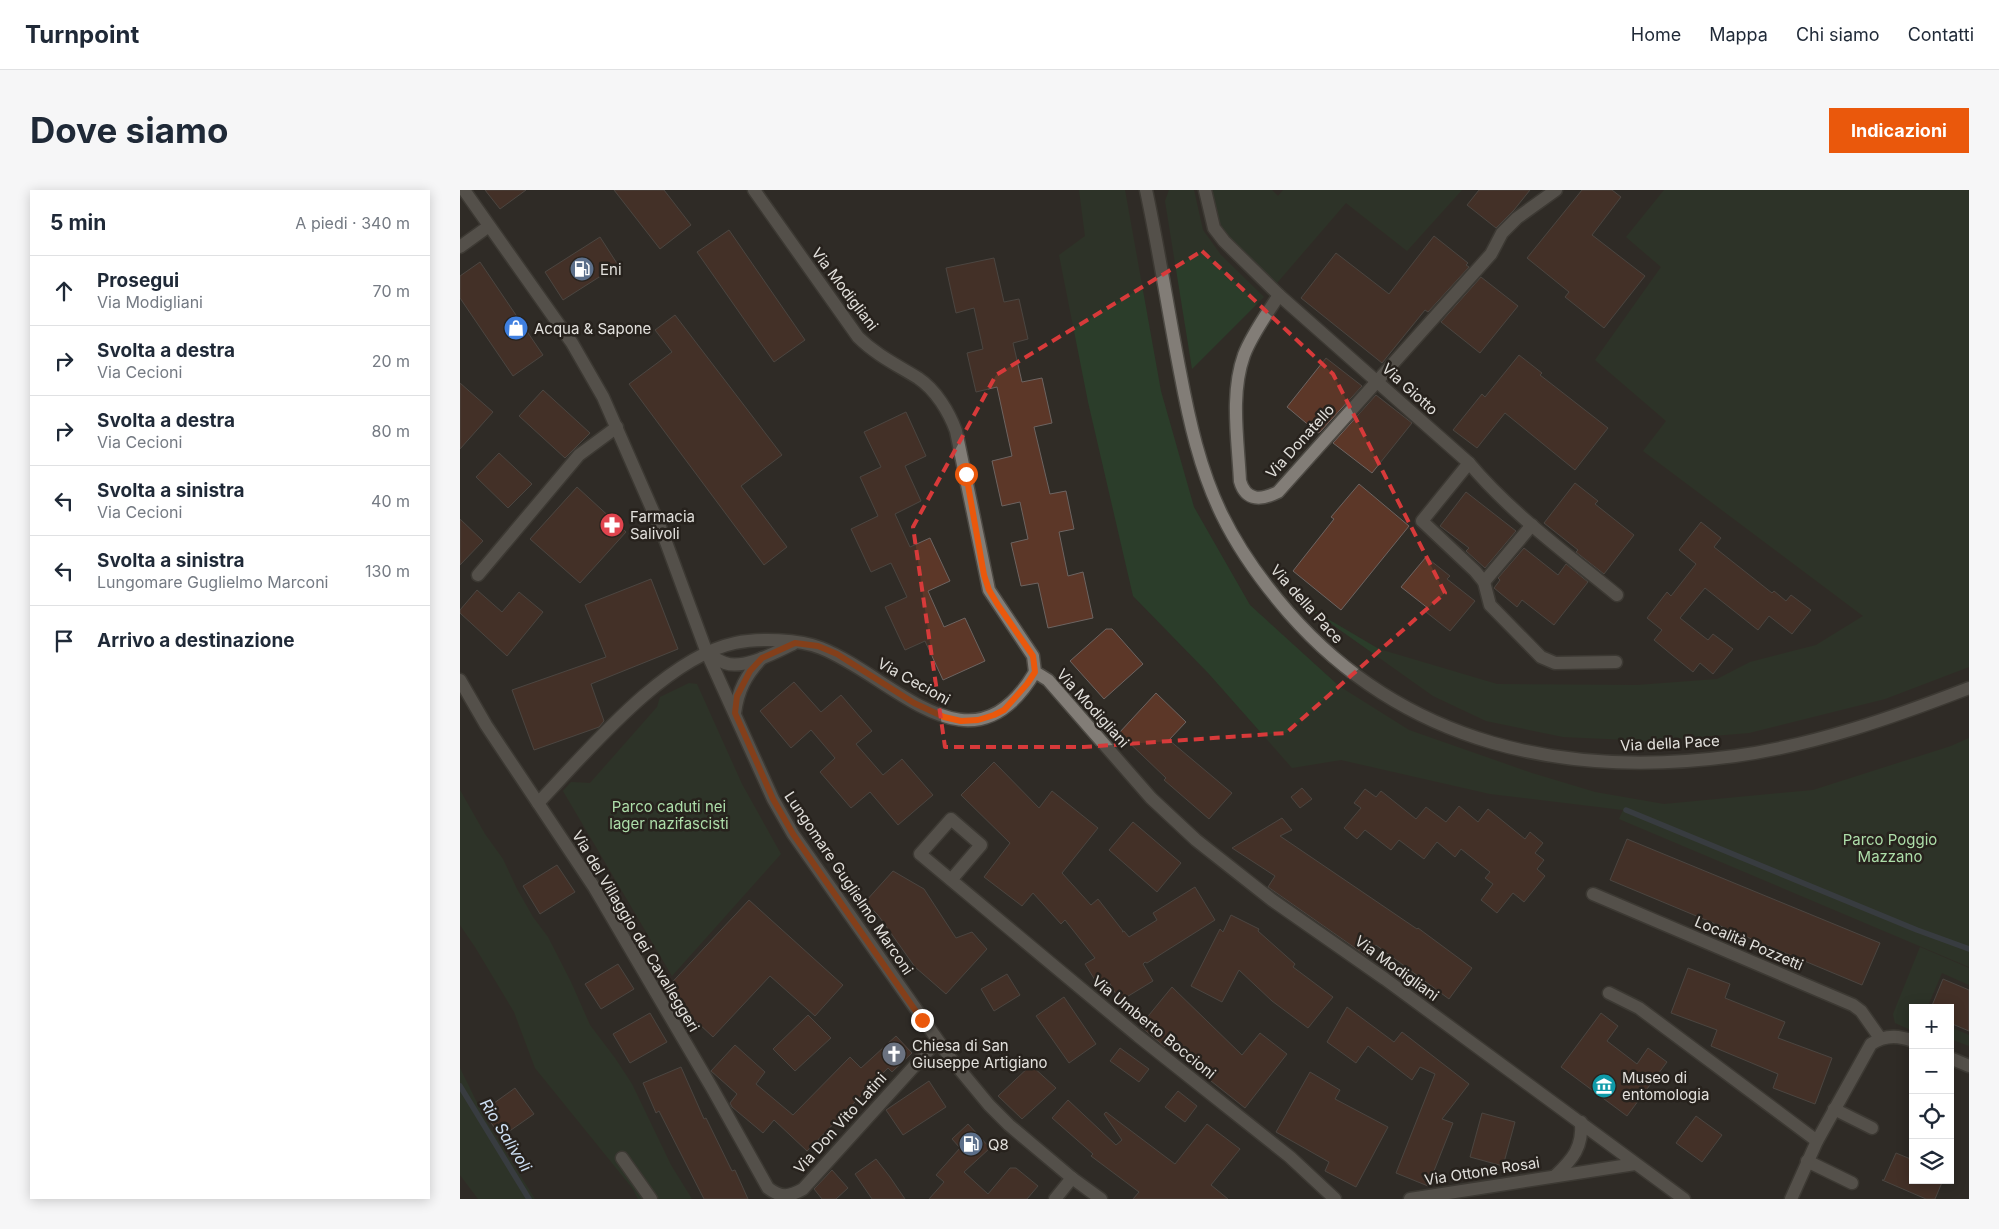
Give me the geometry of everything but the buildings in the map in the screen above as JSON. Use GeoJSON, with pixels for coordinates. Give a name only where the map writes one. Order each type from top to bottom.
{"type":"FeatureCollection","features":[{"type":"Feature","properties":{"kind":"street","name":"Lungomare Guglielmo Marconi"},"geometry":{"type":"LineString","coordinates":[[464,190],[572,343],[604,397],[663,534],[708,653],[773,799],[793,834],[937,1041],[989,1105],[1009,1125],[1072,1178],[1101,1199]]}},
{"type":"Feature","properties":{"kind":"street","name":"Via Modigliani"},"geometry":{"type":"LineString","coordinates":[[754,190],[858,337],[872,350],[920,379],[937,396],[946,409],[956,431],[984,575],[989,590],[1033,656],[1035,672],[1048,680],[1151,798],[1196,840],[1272,900],[1385,978],[1684,1199]]}},
{"type":"Feature","properties":{"kind":"street","name":"Via della Pace"},"geometry":{"type":"LineString","coordinates":[[1146,190],[1190,422],[1205,474],[1221,514],[1243,554],[1272,594],[1302,628],[1333,658],[1369,685],[1443,726],[1488,742],[1528,752],[1590,762],[1682,762],[1736,756],[1846,732],[1969,688]]}},
{"type":"Feature","properties":{"kind":"street","name":"Via Giotto"},"geometry":{"type":"LineString","coordinates":[[1205,190],[1214,228],[1224,241],[1280,295],[1469,463],[1482,478],[1532,525],[1617,596]]}},
{"type":"Feature","properties":{"kind":"street","name":"Via Donatello"},"geometry":{"type":"LineString","coordinates":[[1280,295],[1255,334],[1239,372],[1237,403],[1240,481],[1242,488],[1248,494],[1259,499],[1267,498],[1278,492],[1491,254],[1502,233],[1517,218],[1556,190]]}},
{"type":"Feature","properties":{"kind":"street"},"geometry":{"type":"LineString","coordinates":[[460,246],[490,226]]}},
{"type":"Feature","properties":{"kind":"street"},"geometry":{"type":"LineString","coordinates":[[478,575],[579,455],[617,427]]}},
{"type":"Feature","properties":{"kind":"street"},"geometry":{"type":"LineString","coordinates":[[1469,463],[1422,521],[1475,571],[1484,582],[1490,605],[1541,657],[1555,663],[1616,662]]}},
{"type":"Feature","properties":{"kind":"street"},"geometry":{"type":"LineString","coordinates":[[1484,582],[1532,525]]}},
{"type":"Feature","properties":{"kind":"street","name":"Via Cecioni"},"geometry":{"type":"LineString","coordinates":[[538,803],[617,720],[672,673],[685,664],[732,644],[751,640],[818,646],[837,654],[914,703],[944,717],[961,721],[978,720],[1004,710],[1035,672]]}},
{"type":"Feature","properties":{"kind":"street"},"geometry":{"type":"LineString","coordinates":[[708,653],[724,663],[733,665],[762,658],[795,643]]}},
{"type":"Feature","properties":{"kind":"street"},"geometry":{"type":"LineString","coordinates":[[735,713],[737,696],[742,684],[750,671],[762,658]]}},
{"type":"Feature","properties":{"kind":"street","name":"Via del Villaggio dei Cavalleggeri"},"geometry":{"type":"LineString","coordinates":[[460,680],[486,725],[594,887],[712,1088],[768,1188],[783,1196]]}},
{"type":"Feature","properties":{"kind":"street","name":"Via Umberto Boccioni"},"geometry":{"type":"LineString","coordinates":[[951,880],[981,846],[951,819],[920,854],[951,880],[1138,1036],[1290,1157],[1336,1199]]}},
{"type":"Feature","properties":{"kind":"street","name":"Località Pozzetti"},"geometry":{"type":"LineString","coordinates":[[1593,894],[1853,1005],[1861,1010],[1880,1038]]}},
{"type":"Feature","properties":{"kind":"street"},"geometry":{"type":"LineString","coordinates":[[1609,992],[1639,1008],[1817,1140]]}},
{"type":"Feature","properties":{"kind":"street"},"geometry":{"type":"LineString","coordinates":[[1791,1199],[1817,1140],[1871,1044],[1880,1038],[1891,1036],[1909,1040]]}},
{"type":"Feature","properties":{"kind":"street","name":"Via Don Vito Latini"},"geometry":{"type":"LineString","coordinates":[[783,1196],[792,1195],[803,1189],[937,1041]]}},
{"type":"Feature","properties":{"kind":"street"},"geometry":{"type":"LineString","coordinates":[[1954,1060],[1969,1066]]}},
{"type":"Feature","properties":{"kind":"street"},"geometry":{"type":"LineString","coordinates":[[1834,1109],[1872,1128]]}},
{"type":"Feature","properties":{"kind":"street","name":"Via Ottone Rosai"},"geometry":{"type":"LineString","coordinates":[[1410,1199],[1555,1176],[1567,1165],[1580,1144],[1581,1122]]}},
{"type":"Feature","properties":{"kind":"street"},"geometry":{"type":"LineString","coordinates":[[622,1158],[652,1199]]}},
{"type":"Feature","properties":{"kind":"street"},"geometry":{"type":"LineString","coordinates":[[1808,1161],[1852,1183]]}},
{"type":"Feature","properties":{"kind":"street"},"geometry":{"type":"LineString","coordinates":[[1555,1176],[1635,1164]]}},
{"type":"Feature","properties":{"kind":"street"},"geometry":{"type":"LineString","coordinates":[[1055,1199],[1072,1178]]}},
{"type":"Feature","properties":{"kind":"highlighted area"},"geometry":{"type":"Polygon","coordinates":[[[1202,251],[1333,374],[1445,593],[1286,733],[1084,747],[945,747],[913,527],[996,375],[1202,251]]]}},
{"type":"Feature","properties":{"kind":"green space","name":"Parco Poggio Mazzano"},"geometry":{"type":"Polygon","coordinates":[[[1079,190],[1125,190],[1161,391],[1194,507],[1250,605],[1339,686],[1409,730],[1532,773],[1595,792],[1664,804],[1813,790],[1951,746],[1969,738],[1969,967],[1619,819],[1623,810],[1490,794],[1341,760],[1292,768],[1209,674],[1133,596],[1088,402],[1059,255],[1085,236],[1079,190]]]}},
{"type":"Feature","properties":{"kind":"green space"},"geometry":{"type":"Polygon","coordinates":[[[1169,190],[1194,190],[1203,230],[1221,255],[1264,297],[1192,369],[1165,201],[1169,190]]]}},
{"type":"Feature","properties":{"kind":"green space"},"geometry":{"type":"Polygon","coordinates":[[[1212,190],[1272,190],[1278,196],[1283,190],[1462,190],[1407,251],[1346,203],[1277,283],[1225,234],[1215,212],[1212,190]]]}},
{"type":"Feature","properties":{"kind":"green space"},"geometry":{"type":"Polygon","coordinates":[[[1664,190],[1969,190],[1969,667],[1885,699],[1749,733],[1651,741],[1563,737],[1486,721],[1433,696],[1306,606],[1379,649],[1497,684],[1637,685],[1717,679],[1750,662],[1816,645],[1863,616],[1643,451],[1666,421],[1595,360],[1661,267],[1626,237],[1664,190]]]}},
{"type":"Feature","properties":{"kind":"green space","name":"Parco caduti nei lager nazifascisti"},"geometry":{"type":"Polygon","coordinates":[[[689,683],[697,684],[742,784],[781,854],[672,976],[563,791],[571,782],[590,783],[657,707],[660,697],[689,683]]]}},
{"type":"Feature","properties":{"kind":"green space"},"geometry":{"type":"Polygon","coordinates":[[[460,790],[485,834],[503,859],[533,917],[548,937],[590,1025],[632,1084],[671,1165],[692,1199],[638,1199],[633,1189],[535,1068],[514,1012],[460,925],[460,790]]]}},
{"type":"Feature","properties":{"kind":"green space"},"geometry":{"type":"Polygon","coordinates":[[[1920,947],[1969,968],[1969,985],[1942,973],[1929,1004],[1909,1004],[1909,1029],[1895,1023],[1893,1014],[1920,947]]]}},
{"type":"Feature","properties":{"kind":"green space"},"geometry":{"type":"Polygon","coordinates":[[[1954,1029],[1969,1035],[1969,1046],[1954,1040],[1954,1029]]]}},
{"type":"Feature","properties":{"kind":"green space"},"geometry":{"type":"Polygon","coordinates":[[[460,1068],[486,1121],[535,1199],[478,1199],[460,1175],[460,1068]]]}},
{"type":"Feature","properties":{"kind":"waterway"},"geometry":{"type":"LineString","coordinates":[[1626,810],[1917,930],[1969,949]]}},
{"type":"Feature","properties":{"kind":"waterway","name":"Rio Salivoli"},"geometry":{"type":"LineString","coordinates":[[460,1086],[529,1199]]}},
{"type":"Feature","properties":{"kind":"place","name":"Eni"},"geometry":{"type":"Point","coordinates":[582,269]}},
{"type":"Feature","properties":{"kind":"place","name":"Acqua & Sapone"},"geometry":{"type":"Point","coordinates":[516,328]}},
{"type":"Feature","properties":{"kind":"place","name":"Farmacia Salivoli"},"geometry":{"type":"Point","coordinates":[612,525]}},
{"type":"Feature","properties":{"kind":"place","name":"Chiesa di San Giuseppe Artigiano"},"geometry":{"type":"Point","coordinates":[894,1054]}},
{"type":"Feature","properties":{"kind":"place","name":"Museo di entomologia"},"geometry":{"type":"Point","coordinates":[1604,1086]}},
{"type":"Feature","properties":{"kind":"place","name":"Q8"},"geometry":{"type":"Point","coordinates":[971,1144]}},
{"type":"Feature","properties":{"kind":"route"},"geometry":{"type":"LineString","coordinates":[[922,1020],[793,834],[773,799],[735,713],[737,696],[750,671],[762,658],[795,643],[818,646],[837,654],[914,703],[944,717],[961,721],[978,720],[1004,710],[1035,672],[1033,656],[989,590],[984,575],[966,474]]}}]}
